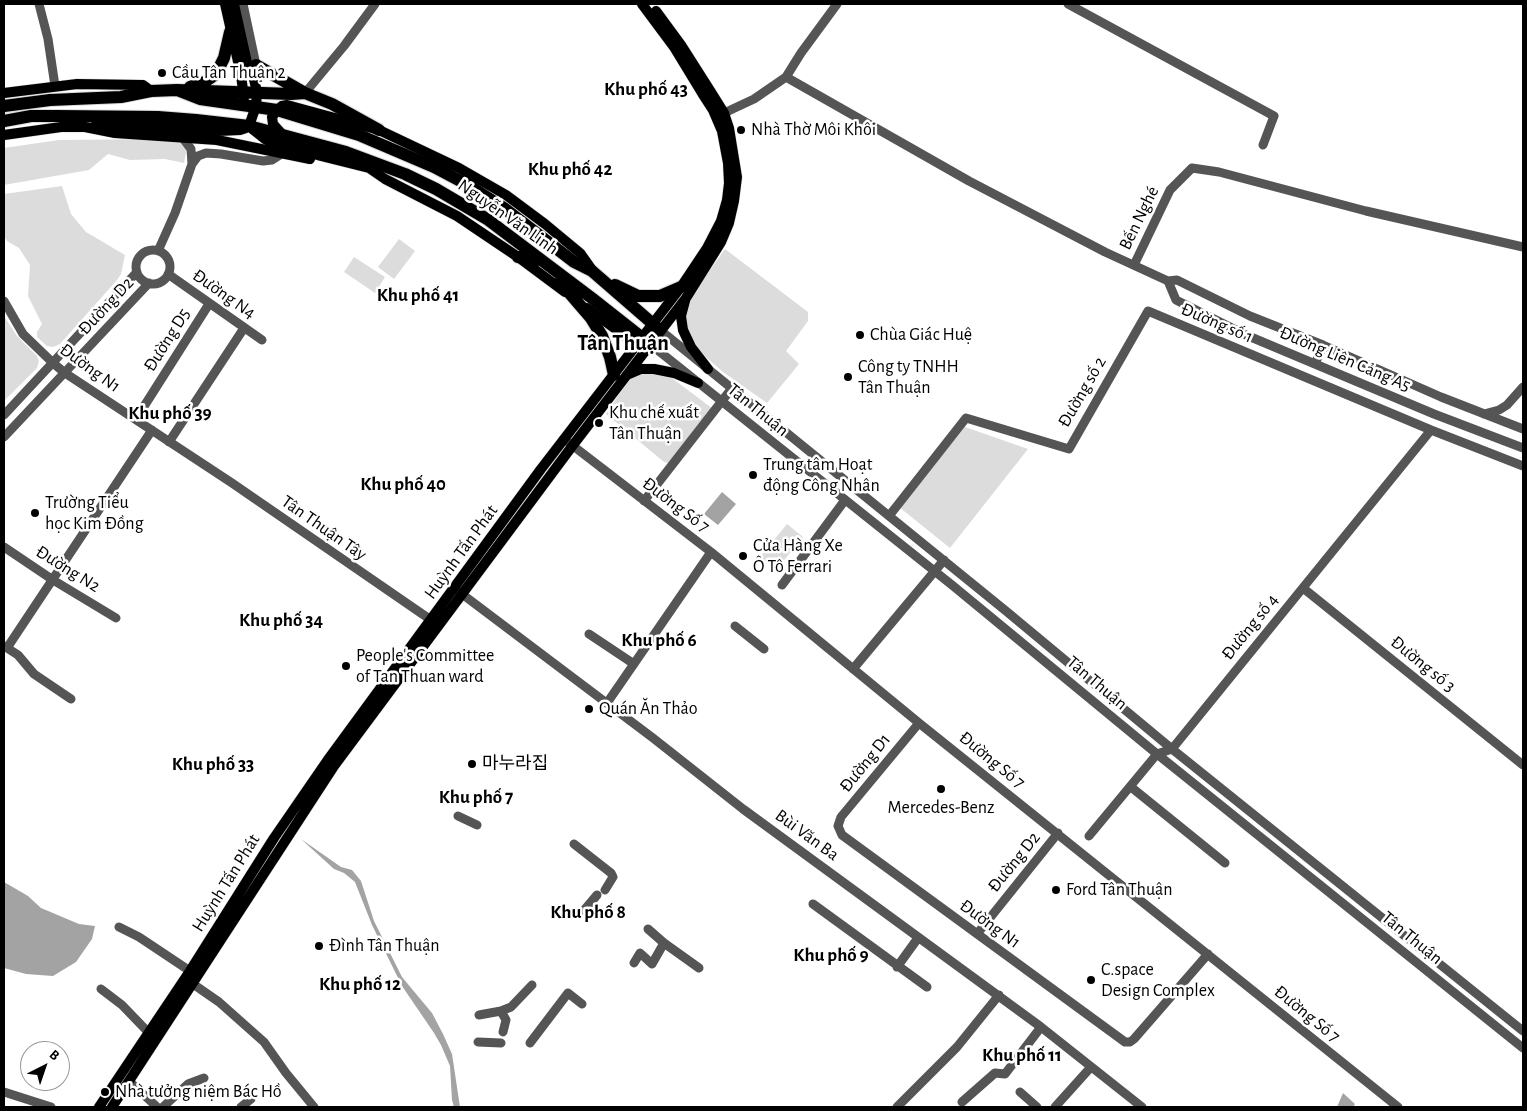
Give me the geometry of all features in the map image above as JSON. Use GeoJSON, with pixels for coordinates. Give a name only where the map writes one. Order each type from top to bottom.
{"type":"FeatureCollection","features":[{"type":"Feature","properties":{"kind":"highway"},"geometry":{"type":"LineString","coordinates":[[177,90],[206,82],[216,74],[224,58],[230,32]]}},
{"type":"Feature","properties":{"kind":"highway"},"geometry":{"type":"LineString","coordinates":[[255,70],[332,104],[379,130]]}},
{"type":"Feature","properties":{"kind":"highway","name":"Nguyễn Văn Linh"},"geometry":{"type":"LineString","coordinates":[[177,90],[200,99],[277,110],[359,135],[426,163],[468,185],[504,208],[574,262],[592,271],[656,326]]}},
{"type":"Feature","properties":{"kind":"highway","name":"Nguyễn Văn Linh"},"geometry":{"type":"LineString","coordinates":[[4,106],[50,100],[121,97],[177,90],[257,92]]}},
{"type":"Feature","properties":{"kind":"highway"},"geometry":{"type":"LineString","coordinates":[[257,92],[305,92]]}},
{"type":"Feature","properties":{"kind":"highway","name":"Nguyễn Văn Linh"},"geometry":{"type":"LineString","coordinates":[[4,121],[31,116],[137,116],[196,120],[249,126],[346,152],[389,167],[436,189],[487,219],[593,299],[642,342]]}},
{"type":"Feature","properties":{"kind":"highway"},"geometry":{"type":"LineString","coordinates":[[359,135],[379,130]]}},
{"type":"Feature","properties":{"kind":"highway"},"geometry":{"type":"LineString","coordinates":[[416,148],[426,163]]}},
{"type":"Feature","properties":{"kind":"highway"},"geometry":{"type":"LineString","coordinates":[[370,168],[389,167]]}},
{"type":"Feature","properties":{"kind":"highway"},"geometry":{"type":"LineString","coordinates":[[518,257],[540,260],[578,301],[602,336],[610,357],[620,375]]}},
{"type":"Feature","properties":{"kind":"highway"},"geometry":{"type":"LineString","coordinates":[[603,280],[638,296],[660,296],[683,292]]}},
{"type":"Feature","properties":{"kind":"main road"},"geometry":{"type":"LineString","coordinates":[[224,4],[242,75],[243,92],[251,106]]}},
{"type":"Feature","properties":{"kind":"main road"},"geometry":{"type":"LineString","coordinates":[[234,4],[248,67],[255,70],[257,92],[251,106],[249,126]]}},
{"type":"Feature","properties":{"kind":"main road","name":"Huỳnh Tấn Phát"},"geometry":{"type":"LineString","coordinates":[[642,4],[706,91]]}},
{"type":"Feature","properties":{"kind":"main road","name":"Huỳnh Tấn Phát"},"geometry":{"type":"LineString","coordinates":[[99,1107],[190,971],[274,838],[568,442],[620,375],[642,342],[683,292],[721,221],[727,200],[729,183],[728,163],[720,114],[680,44],[650,4]]}},
{"type":"Feature","properties":{"kind":"main road","name":"Nguyễn Văn Linh"},"geometry":{"type":"LineString","coordinates":[[4,93],[77,84],[143,84],[151,92]]}},
{"type":"Feature","properties":{"kind":"main road","name":"Nguyễn Văn Linh"},"geometry":{"type":"LineString","coordinates":[[277,110],[287,105],[379,130],[459,168],[517,203],[545,224],[580,253],[592,271]]}},
{"type":"Feature","properties":{"kind":"main road"},"geometry":{"type":"LineString","coordinates":[[277,110],[272,117],[272,124],[282,134]]}},
{"type":"Feature","properties":{"kind":"main road"},"geometry":{"type":"LineString","coordinates":[[137,116],[165,136]]}},
{"type":"Feature","properties":{"kind":"main road","name":"Nguyễn Văn Linh"},"geometry":{"type":"LineString","coordinates":[[85,127],[96,124],[218,131],[240,130],[249,126],[265,139],[370,168],[385,179],[457,216],[518,257],[578,301],[642,342]]}},
{"type":"Feature","properties":{"kind":"main road","name":"Nguyễn Văn Linh"},"geometry":{"type":"LineString","coordinates":[[4,135],[61,127],[85,127],[115,132],[217,140],[312,160],[321,156]]}},
{"type":"Feature","properties":{"kind":"main road"},"geometry":{"type":"LineString","coordinates":[[312,142],[321,156]]}},
{"type":"Feature","properties":{"kind":"main road"},"geometry":{"type":"LineString","coordinates":[[683,292],[681,316],[683,330],[691,348],[708,369]]}},
{"type":"Feature","properties":{"kind":"main road"},"geometry":{"type":"LineString","coordinates":[[620,375],[641,369],[654,369],[674,373],[698,383]]}},
{"type":"Feature","properties":{"kind":"main road","name":"Huỳnh Tấn Phát"},"geometry":{"type":"LineString","coordinates":[[112,1107],[243,907],[330,763],[431,620],[458,591]]}},
{"type":"Feature","properties":{"kind":"main road"},"geometry":{"type":"LineString","coordinates":[[234,901],[243,907]]}},
{"type":"Feature","properties":{"kind":"main road"},"geometry":{"type":"LineString","coordinates":[[120,1074],[129,1081]]}},
{"type":"Feature","properties":{"kind":"street"},"geometry":{"type":"LineString","coordinates":[[39,4],[48,39],[55,86]]}},
{"type":"Feature","properties":{"kind":"street"},"geometry":{"type":"LineString","coordinates":[[243,4],[255,70]]}},
{"type":"Feature","properties":{"kind":"street"},"geometry":{"type":"LineString","coordinates":[[305,92],[344,46],[375,4]]}},
{"type":"Feature","properties":{"kind":"street"},"geometry":{"type":"LineString","coordinates":[[720,114],[754,99],[786,77],[837,4]]}},
{"type":"Feature","properties":{"kind":"street"},"geometry":{"type":"LineString","coordinates":[[1068,4],[1274,116],[1264,145]]}},
{"type":"Feature","properties":{"kind":"street","name":"Bến Nghé"},"geometry":{"type":"LineString","coordinates":[[786,77],[969,181],[1134,266],[1170,190],[1192,168],[1219,172],[1366,211],[1523,247]]}},
{"type":"Feature","properties":{"kind":"street"},"geometry":{"type":"LineString","coordinates":[[182,137],[190,149],[192,164]]}},
{"type":"Feature","properties":{"kind":"street"},"geometry":{"type":"LineString","coordinates":[[158,251],[175,212],[192,164],[198,156],[206,153],[221,154],[263,161],[272,160],[292,148]]}},
{"type":"Feature","properties":{"kind":"street"},"geometry":{"type":"LineString","coordinates":[[150,250],[158,251],[167,259],[170,266],[168,274],[160,282],[149,283],[142,279],[137,272],[136,264],[140,256],[150,250]]}},
{"type":"Feature","properties":{"kind":"street","name":"Đường Liên Cảng A5"},"geometry":{"type":"LineString","coordinates":[[1134,266],[1168,281],[1177,280],[1250,316],[1323,345],[1441,397],[1523,429]]}},
{"type":"Feature","properties":{"kind":"street","name":"Đường D2"},"geometry":{"type":"LineString","coordinates":[[4,415],[137,272]]}},
{"type":"Feature","properties":{"kind":"street","name":"Đường N4"},"geometry":{"type":"LineString","coordinates":[[168,274],[262,340]]}},
{"type":"Feature","properties":{"kind":"street","name":"Đường Liên Cảng A5"},"geometry":{"type":"LineString","coordinates":[[1168,281],[1176,300],[1246,335],[1434,414],[1523,448]]}},
{"type":"Feature","properties":{"kind":"street","name":"Đường D2"},"geometry":{"type":"LineString","coordinates":[[4,437],[149,283]]}},
{"type":"Feature","properties":{"kind":"street","name":"Đường N1"},"geometry":{"type":"LineString","coordinates":[[4,301],[23,334],[65,373],[200,462]]}},
{"type":"Feature","properties":{"kind":"street","name":"Đường D5"},"geometry":{"type":"LineString","coordinates":[[136,419],[209,304]]}},
{"type":"Feature","properties":{"kind":"street","name":"Đường số 2"},"geometry":{"type":"LineString","coordinates":[[889,516],[966,418],[1069,449],[1148,311]]}},
{"type":"Feature","properties":{"kind":"street","name":"Đường số 1"},"geometry":{"type":"LineString","coordinates":[[1148,311],[1431,430],[1523,466]]}},
{"type":"Feature","properties":{"kind":"street","name":"Tân Thuận"},"geometry":{"type":"LineString","coordinates":[[656,326],[944,560],[1172,749],[1523,1031]]}},
{"type":"Feature","properties":{"kind":"street"},"geometry":{"type":"LineString","coordinates":[[170,442],[244,328]]}},
{"type":"Feature","properties":{"kind":"street","name":"Tân Thuận"},"geometry":{"type":"LineString","coordinates":[[642,342],[698,383],[889,535],[1257,835],[1523,1048]]}},
{"type":"Feature","properties":{"kind":"street"},"geometry":{"type":"LineString","coordinates":[[1315,364],[1323,345]]}},
{"type":"Feature","properties":{"kind":"street"},"geometry":{"type":"LineString","coordinates":[[1484,414],[1499,410],[1507,405],[1523,387]]}},
{"type":"Feature","properties":{"kind":"street"},"geometry":{"type":"LineString","coordinates":[[644,501],[732,388]]}},
{"type":"Feature","properties":{"kind":"street"},"geometry":{"type":"LineString","coordinates":[[1434,414],[1441,397]]}},
{"type":"Feature","properties":{"kind":"street"},"geometry":{"type":"LineString","coordinates":[[71,699],[34,674],[18,655],[5,647],[53,580],[152,430]]}},
{"type":"Feature","properties":{"kind":"street","name":"Đường số 4"},"geometry":{"type":"LineString","coordinates":[[1172,749],[1431,430]]}},
{"type":"Feature","properties":{"kind":"street","name":"Đường Số 7"},"geometry":{"type":"LineString","coordinates":[[568,442],[711,552],[852,669],[1398,1107]]}},
{"type":"Feature","properties":{"kind":"street","name":"Tân Thuận Tây"},"geometry":{"type":"LineString","coordinates":[[200,462],[431,620]]}},
{"type":"Feature","properties":{"kind":"street"},"geometry":{"type":"LineString","coordinates":[[782,585],[845,500]]}},
{"type":"Feature","properties":{"kind":"street"},"geometry":{"type":"LineString","coordinates":[[889,535],[899,524]]}},
{"type":"Feature","properties":{"kind":"street","name":"Đường N2"},"geometry":{"type":"LineString","coordinates":[[4,548],[116,618]]}},
{"type":"Feature","properties":{"kind":"street"},"geometry":{"type":"LineString","coordinates":[[607,704],[711,552]]}},
{"type":"Feature","properties":{"kind":"street"},"geometry":{"type":"LineString","coordinates":[[852,669],[944,560]]}},
{"type":"Feature","properties":{"kind":"street","name":"Đường số 3"},"geometry":{"type":"LineString","coordinates":[[1303,588],[1523,765]]}},
{"type":"Feature","properties":{"kind":"street","name":"Bùi Văn Ba"},"geometry":{"type":"LineString","coordinates":[[458,591],[743,809],[999,995],[1142,1107]]}},
{"type":"Feature","properties":{"kind":"street"},"geometry":{"type":"LineString","coordinates":[[735,626],[764,648]]}},
{"type":"Feature","properties":{"kind":"street"},"geometry":{"type":"LineString","coordinates":[[590,634],[634,664]]}},
{"type":"Feature","properties":{"kind":"street","name":"Đường D1"},"geometry":{"type":"LineString","coordinates":[[838,826],[841,817],[919,723]]}},
{"type":"Feature","properties":{"kind":"street"},"geometry":{"type":"LineString","coordinates":[[1089,836],[1135,790],[1157,754],[1172,749]]}},
{"type":"Feature","properties":{"kind":"street"},"geometry":{"type":"LineString","coordinates":[[1135,790],[1225,863]]}},
{"type":"Feature","properties":{"kind":"street"},"geometry":{"type":"LineString","coordinates":[[458,816],[477,825]]}},
{"type":"Feature","properties":{"kind":"street"},"geometry":{"type":"LineString","coordinates":[[1257,835],[1266,824]]}},
{"type":"Feature","properties":{"kind":"street","name":"Đường N1"},"geometry":{"type":"LineString","coordinates":[[838,826],[842,835],[1121,1040],[1128,1042],[1134,1039],[1208,954]]}},
{"type":"Feature","properties":{"kind":"street","name":"Đường D2"},"geometry":{"type":"LineString","coordinates":[[977,934],[1058,833]]}},
{"type":"Feature","properties":{"kind":"street"},"geometry":{"type":"LineString","coordinates":[[574,844],[611,873],[613,877],[581,914]]}},
{"type":"Feature","properties":{"kind":"street"},"geometry":{"type":"LineString","coordinates":[[813,904],[927,987]]}},
{"type":"Feature","properties":{"kind":"street"},"geometry":{"type":"LineString","coordinates":[[119,928],[139,937],[190,971]]}},
{"type":"Feature","properties":{"kind":"street"},"geometry":{"type":"LineString","coordinates":[[648,929],[699,968]]}},
{"type":"Feature","properties":{"kind":"street"},"geometry":{"type":"LineString","coordinates":[[897,966],[918,938]]}},
{"type":"Feature","properties":{"kind":"street"},"geometry":{"type":"LineString","coordinates":[[634,963],[640,953],[652,964],[664,943]]}},
{"type":"Feature","properties":{"kind":"street"},"geometry":{"type":"LineString","coordinates":[[193,984],[219,1002],[264,1042],[314,1107]]}},
{"type":"Feature","properties":{"kind":"street"},"geometry":{"type":"LineString","coordinates":[[479,1014],[501,1011],[511,1007],[532,984]]}},
{"type":"Feature","properties":{"kind":"street"},"geometry":{"type":"LineString","coordinates":[[101,989],[122,1005],[148,1032]]}},
{"type":"Feature","properties":{"kind":"street"},"geometry":{"type":"LineString","coordinates":[[530,1044],[568,993],[582,1004]]}},
{"type":"Feature","properties":{"kind":"street"},"geometry":{"type":"LineString","coordinates":[[897,1107],[956,1046],[999,995]]}},
{"type":"Feature","properties":{"kind":"street"},"geometry":{"type":"LineString","coordinates":[[501,1011],[506,1020],[503,1032]]}},
{"type":"Feature","properties":{"kind":"street"},"geometry":{"type":"LineString","coordinates":[[962,1102],[995,1073],[1005,1074],[1041,1027]]}},
{"type":"Feature","properties":{"kind":"street"},"geometry":{"type":"LineString","coordinates":[[478,1042],[501,1043]]}},
{"type":"Feature","properties":{"kind":"street"},"geometry":{"type":"LineString","coordinates":[[1055,1107],[1091,1066]]}},
{"type":"Feature","properties":{"kind":"street"},"geometry":{"type":"LineString","coordinates":[[163,1107],[188,1084],[204,1078]]}},
{"type":"Feature","properties":{"kind":"street"},"geometry":{"type":"LineString","coordinates":[[129,1081],[157,1107]]}},
{"type":"Feature","properties":{"kind":"street"},"geometry":{"type":"LineString","coordinates":[[4,1092],[51,1107]]}},
{"type":"Feature","properties":{"kind":"street"},"geometry":{"type":"LineString","coordinates":[[1020,1092],[1037,1107]]}},
{"type":"Feature","properties":{"kind":"street"},"geometry":{"type":"LineString","coordinates":[[241,1107],[251,1099]]}},
{"type":"Feature","properties":{"kind":"shaded area"},"geometry":{"type":"Polygon","coordinates":[[[155,139],[188,141],[184,163],[165,159],[130,160],[108,154],[89,170],[4,185],[4,148],[59,140],[155,139]]]}},
{"type":"Feature","properties":{"kind":"shaded area"},"geometry":{"type":"Polygon","coordinates":[[[62,186],[71,214],[86,232],[125,255],[121,274],[117,280],[60,344],[53,347],[47,346],[37,337],[37,332],[42,324],[28,296],[30,265],[19,248],[7,241],[4,236],[4,194],[62,186]]]}},
{"type":"Feature","properties":{"kind":"shaded area"},"geometry":{"type":"Polygon","coordinates":[[[399,239],[415,251],[394,279],[378,267],[399,239]]]}},
{"type":"Feature","properties":{"kind":"shaded area"},"geometry":{"type":"Polygon","coordinates":[[[725,249],[808,312],[808,321],[786,351],[799,364],[767,403],[723,372],[700,352],[690,337],[684,314],[690,298],[725,249]]]}},
{"type":"Feature","properties":{"kind":"shaded area"},"geometry":{"type":"Polygon","coordinates":[[[354,257],[385,277],[375,293],[344,272],[354,257]]]}},
{"type":"Feature","properties":{"kind":"shaded area"},"geometry":{"type":"Polygon","coordinates":[[[4,316],[17,336],[37,356],[39,361],[37,368],[4,401],[4,316]]]}},
{"type":"Feature","properties":{"kind":"shaded area"},"geometry":{"type":"Polygon","coordinates":[[[640,371],[672,378],[713,409],[671,464],[664,462],[606,414],[632,375],[640,371]]]}},
{"type":"Feature","properties":{"kind":"shaded area"},"geometry":{"type":"Polygon","coordinates":[[[965,427],[1028,449],[950,548],[899,507],[965,427]]]}},
{"type":"Feature","properties":{"kind":"shaded area"},"geometry":{"type":"Polygon","coordinates":[[[722,492],[736,504],[718,525],[704,514],[722,492]]]}},
{"type":"Feature","properties":{"kind":"shaded area"},"geometry":{"type":"Polygon","coordinates":[[[787,524],[803,537],[776,570],[760,557],[787,524]]]}},
{"type":"Feature","properties":{"kind":"shaded area"},"geometry":{"type":"Polygon","coordinates":[[[301,839],[341,867],[352,870],[361,881],[374,921],[402,977],[432,1013],[452,1054],[460,1107],[454,1107],[450,1066],[441,1045],[402,986],[372,925],[355,882],[344,873],[334,869],[301,839]]]}},
{"type":"Feature","properties":{"kind":"shaded area"},"geometry":{"type":"Polygon","coordinates":[[[4,882],[28,896],[41,908],[79,924],[95,926],[92,939],[76,962],[53,976],[26,974],[4,968],[4,882]]]}},
{"type":"Feature","properties":{"kind":"shaded area"},"geometry":{"type":"Polygon","coordinates":[[[1343,1093],[1355,1104],[1353,1107],[1337,1107],[1343,1093]]]}},
{"type":"Feature","properties":{"kind":"place","name":"Cầu Tân Thuận 2"},"geometry":{"type":"Point","coordinates":[162,73]}},
{"type":"Feature","properties":{"kind":"place","name":"Nhà Thờ Môi Khôi"},"geometry":{"type":"Point","coordinates":[741,130]}},
{"type":"Feature","properties":{"kind":"place","name":"Chùa Giác Huệ"},"geometry":{"type":"Point","coordinates":[860,335]}},
{"type":"Feature","properties":{"kind":"place","name":"Công ty TNHH Tân Thuận"},"geometry":{"type":"Point","coordinates":[848,377]}},
{"type":"Feature","properties":{"kind":"place","name":"Khu chế xuất Tân Thuận"},"geometry":{"type":"Point","coordinates":[599,423]}},
{"type":"Feature","properties":{"kind":"place","name":"Trung tâm Hoạt động Công Nhân"},"geometry":{"type":"Point","coordinates":[753,475]}},
{"type":"Feature","properties":{"kind":"place","name":"Trường Tiểu học Kim Đồng"},"geometry":{"type":"Point","coordinates":[35,513]}},
{"type":"Feature","properties":{"kind":"place","name":"Cửa Hàng Xe Ô Tô Ferrari"},"geometry":{"type":"Point","coordinates":[743,556]}},
{"type":"Feature","properties":{"kind":"place","name":"People's Committee of Tan Thuan ward"},"geometry":{"type":"Point","coordinates":[346,666]}},
{"type":"Feature","properties":{"kind":"place","name":"Quán Ăn Thảo"},"geometry":{"type":"Point","coordinates":[589,709]}},
{"type":"Feature","properties":{"kind":"place","name":"마누라집"},"geometry":{"type":"Point","coordinates":[472,764]}},
{"type":"Feature","properties":{"kind":"place","name":"Mercedes-Benz"},"geometry":{"type":"Point","coordinates":[941,789]}},
{"type":"Feature","properties":{"kind":"place","name":"Ford Tân Thuận"},"geometry":{"type":"Point","coordinates":[1056,890]}},
{"type":"Feature","properties":{"kind":"place","name":"Đình Tân Thuận"},"geometry":{"type":"Point","coordinates":[319,946]}},
{"type":"Feature","properties":{"kind":"place","name":"C.space Design Complex"},"geometry":{"type":"Point","coordinates":[1091,980]}},
{"type":"Feature","properties":{"kind":"place","name":"Nhà tưởng niệm Bác Hồ"},"geometry":{"type":"Point","coordinates":[105,1092]}},
{"type":"Feature","properties":{"kind":"district","name":"Khu phố 43"},"geometry":{"type":"Point","coordinates":[646,89]}},
{"type":"Feature","properties":{"kind":"district","name":"Khu phố 42"},"geometry":{"type":"Point","coordinates":[570,169]}},
{"type":"Feature","properties":{"kind":"district","name":"Khu phố 41"},"geometry":{"type":"Point","coordinates":[418,295]}},
{"type":"Feature","properties":{"kind":"district","name":"Tân Thuận"},"geometry":{"type":"Point","coordinates":[623,343]}},
{"type":"Feature","properties":{"kind":"district","name":"Khu phố 39"},"geometry":{"type":"Point","coordinates":[170,413]}},
{"type":"Feature","properties":{"kind":"district","name":"Khu phố 40"},"geometry":{"type":"Point","coordinates":[403,484]}},
{"type":"Feature","properties":{"kind":"district","name":"Khu phố 34"},"geometry":{"type":"Point","coordinates":[281,620]}},
{"type":"Feature","properties":{"kind":"district","name":"Khu phố 6"},"geometry":{"type":"Point","coordinates":[659,640]}},
{"type":"Feature","properties":{"kind":"district","name":"Khu phố 33"},"geometry":{"type":"Point","coordinates":[213,764]}},
{"type":"Feature","properties":{"kind":"district","name":"Khu phố 7"},"geometry":{"type":"Point","coordinates":[476,797]}},
{"type":"Feature","properties":{"kind":"district","name":"Khu phố 8"},"geometry":{"type":"Point","coordinates":[588,912]}},
{"type":"Feature","properties":{"kind":"district","name":"Khu phố 9"},"geometry":{"type":"Point","coordinates":[831,955]}},
{"type":"Feature","properties":{"kind":"district","name":"Khu phố 12"},"geometry":{"type":"Point","coordinates":[360,984]}},
{"type":"Feature","properties":{"kind":"district","name":"Khu phố 11"},"geometry":{"type":"Point","coordinates":[1022,1055]}}]}
